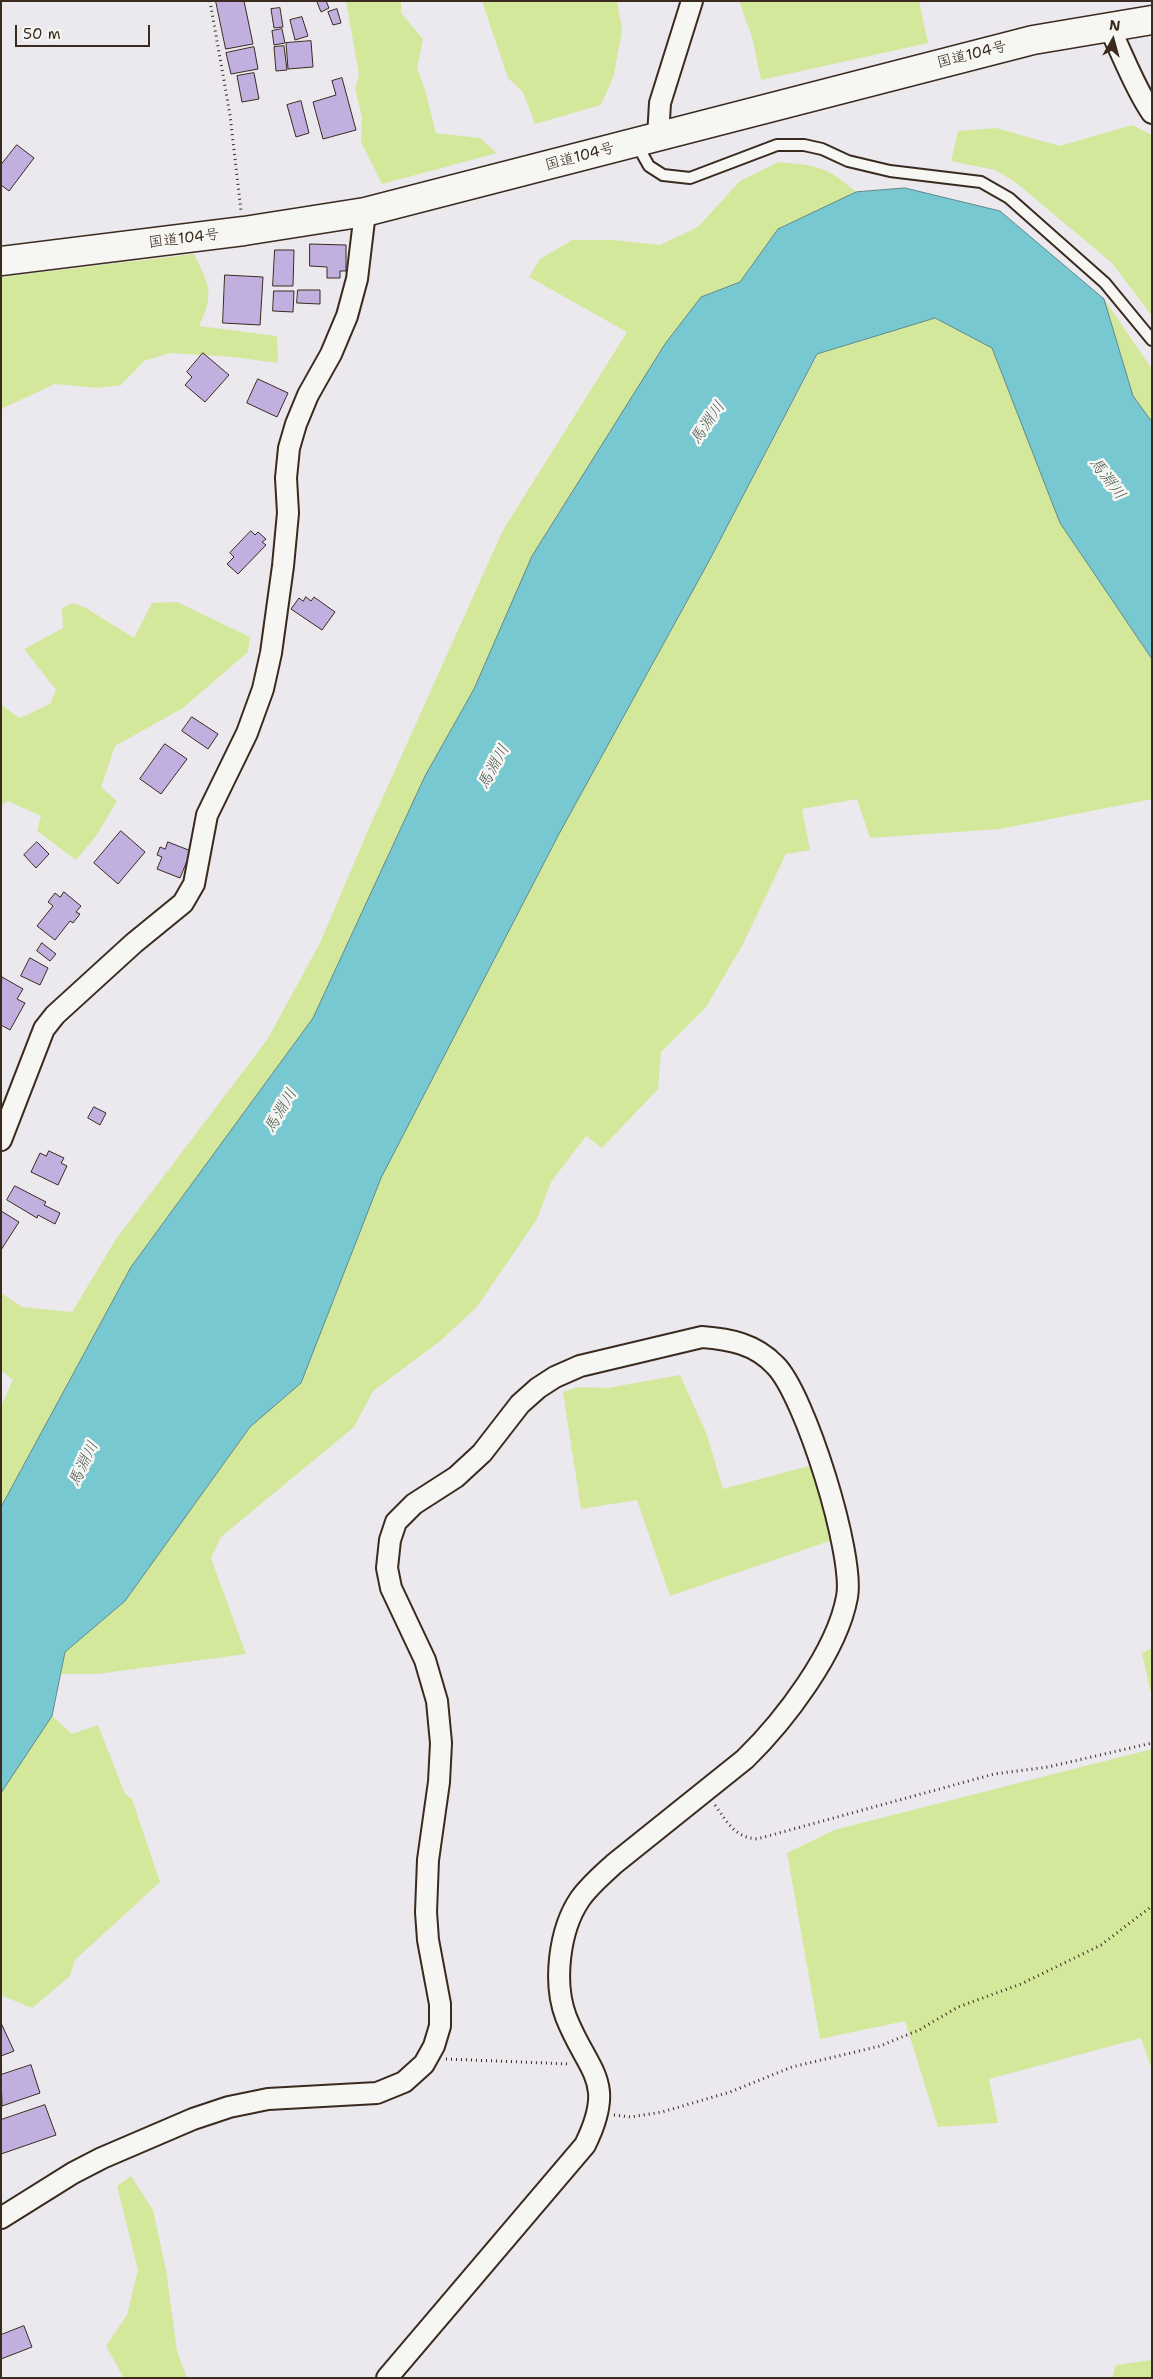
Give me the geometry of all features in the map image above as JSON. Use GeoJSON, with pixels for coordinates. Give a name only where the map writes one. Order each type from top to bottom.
{"type":"FeatureCollection","features":[{"type":"Feature","properties":{"kind":"highway","name":"国道104号"},"geometry":{"type":"LineString","coordinates":[[1,261],[244,231],[366,212],[1033,40],[1152,20]]}},
{"type":"Feature","properties":{"kind":"street"},"geometry":{"type":"LineString","coordinates":[[647,139],[692,1]]}},
{"type":"Feature","properties":{"kind":"street"},"geometry":{"type":"LineString","coordinates":[[1109,26],[1128,64],[1139,94],[1152,113]]}},
{"type":"Feature","properties":{"kind":"street"},"geometry":{"type":"LineString","coordinates":[[1,1140],[44,1029],[55,1015],[134,943],[183,903],[194,884],[207,815],[247,733],[263,690],[271,652],[284,557],[288,513],[286,478],[289,448],[299,417],[347,316],[357,279],[366,212]]}},
{"type":"Feature","properties":{"kind":"street"},"geometry":{"type":"LineString","coordinates":[[1,2218],[73,2173],[102,2158],[193,2119],[229,2107],[268,2099],[377,2093],[404,2082],[424,2064],[434,2046],[440,2026],[440,2004],[428,1940],[426,1912],[428,1860],[439,1782],[441,1743],[437,1701],[425,1660],[391,1588],[387,1568],[390,1540],[396,1522],[414,1504],[462,1471],[482,1453],[520,1404],[538,1388],[555,1377],[580,1366],[702,1337],[720,1338],[742,1343],[776,1366],[788,1382],[825,1476],[845,1551],[848,1596],[843,1613],[830,1646],[764,1741],[745,1760],[597,1878],[579,1900],[562,1946],[559,1969],[560,1990],[566,2016],[598,2079],[600,2099],[595,2125],[586,2145],[387,2378]]}},
{"type":"Feature","properties":{"kind":"lane"},"geometry":{"type":"LineString","coordinates":[[647,139],[649,166],[663,175],[690,178],[778,145],[804,145],[822,149],[848,161],[890,171],[981,182],[1009,198],[1098,277],[1152,340]]}},
{"type":"Feature","properties":{"kind":"path"},"geometry":{"type":"LineString","coordinates":[[210,1],[230,115],[244,231]]}},
{"type":"Feature","properties":{"kind":"path"},"geometry":{"type":"LineString","coordinates":[[705,1791],[730,1826],[743,1838],[757,1840],[994,1774],[1048,1767],[1152,1744]]}},
{"type":"Feature","properties":{"kind":"path"},"geometry":{"type":"LineString","coordinates":[[597,2114],[631,2117],[662,2112],[730,2092],[792,2067],[880,2046],[918,2030],[958,2008],[1021,1984],[1101,1945],[1152,1906]]}},
{"type":"Feature","properties":{"kind":"path"},"geometry":{"type":"LineString","coordinates":[[428,2056],[451,2060],[592,2065]]}},
{"type":"Feature","properties":{"kind":"green space"},"geometry":{"type":"Polygon","coordinates":[[[346,1],[401,1],[401,13],[423,39],[417,68],[426,93],[436,133],[480,138],[497,153],[382,184],[361,142],[362,117],[355,89],[359,75],[346,1]]]}},
{"type":"Feature","properties":{"kind":"green space"},"geometry":{"type":"Polygon","coordinates":[[[482,1],[617,1],[622,30],[614,75],[601,105],[535,124],[523,92],[508,78],[482,1]]]}},
{"type":"Feature","properties":{"kind":"green space"},"geometry":{"type":"Polygon","coordinates":[[[739,1],[919,1],[928,43],[761,80],[752,37],[739,1]]]}},
{"type":"Feature","properties":{"kind":"green space"},"geometry":{"type":"Polygon","coordinates":[[[1132,125],[1152,135],[1152,316],[1112,263],[1015,182],[995,170],[951,161],[958,131],[996,128],[1060,146],[1132,125]]]}},
{"type":"Feature","properties":{"kind":"green space"},"geometry":{"type":"Polygon","coordinates":[[[779,162],[820,168],[836,176],[856,192],[778,229],[740,282],[701,297],[425,776],[313,1018],[131,1267],[1,1507],[1,1406],[13,1380],[1,1370],[1,1293],[22,1307],[72,1312],[116,1239],[267,1040],[320,943],[369,828],[503,530],[627,332],[529,277],[540,259],[572,240],[614,240],[660,245],[698,227],[740,181],[779,162]]]}},
{"type":"Feature","properties":{"kind":"green space"},"geometry":{"type":"Polygon","coordinates":[[[194,254],[208,289],[207,305],[199,326],[277,336],[278,363],[234,357],[170,353],[144,361],[121,385],[98,388],[55,384],[1,409],[1,277],[194,254]]]}},
{"type":"Feature","properties":{"kind":"green space"},"geometry":{"type":"Polygon","coordinates":[[[1104,299],[1152,369],[1152,422],[1133,396],[1104,299]]]}},
{"type":"Feature","properties":{"kind":"green space"},"geometry":{"type":"Polygon","coordinates":[[[935,318],[992,348],[1060,523],[1152,659],[1152,799],[1000,829],[870,838],[857,799],[802,809],[810,850],[786,854],[743,944],[706,1007],[661,1052],[658,1089],[602,1148],[586,1136],[551,1182],[537,1219],[476,1308],[439,1342],[373,1391],[354,1427],[221,1537],[211,1558],[246,1654],[97,1674],[61,1674],[65,1652],[125,1601],[250,1427],[301,1383],[381,1178],[559,834],[709,561],[818,354],[935,318]]]}},
{"type":"Feature","properties":{"kind":"green space"},"geometry":{"type":"Polygon","coordinates":[[[177,602],[250,637],[248,652],[183,708],[115,746],[101,787],[117,801],[96,836],[76,860],[37,831],[41,816],[8,801],[1,806],[1,705],[20,718],[50,704],[56,690],[24,649],[63,628],[62,608],[73,603],[86,608],[134,638],[152,603],[177,602]]]}},
{"type":"Feature","properties":{"kind":"green space"},"geometry":{"type":"Polygon","coordinates":[[[680,1375],[707,1435],[723,1489],[812,1465],[832,1540],[670,1596],[637,1500],[581,1509],[563,1392],[578,1387],[607,1388],[680,1375]]]}},
{"type":"Feature","properties":{"kind":"green space"},"geometry":{"type":"Polygon","coordinates":[[[1152,1648],[1152,1698],[1142,1653],[1152,1648]]]}},
{"type":"Feature","properties":{"kind":"green space"},"geometry":{"type":"Polygon","coordinates":[[[52,1716],[72,1734],[98,1725],[125,1794],[132,1799],[160,1882],[75,1960],[70,1976],[32,2008],[3,1996],[1,1993],[1,1793],[52,1716]]]}},
{"type":"Feature","properties":{"kind":"green space"},"geometry":{"type":"Polygon","coordinates":[[[1152,1749],[1152,2070],[1141,2038],[989,2079],[998,2123],[938,2127],[905,2021],[820,2039],[787,1853],[834,1830],[1152,1749]]]}},
{"type":"Feature","properties":{"kind":"green space"},"geometry":{"type":"Polygon","coordinates":[[[131,2176],[153,2210],[166,2270],[177,2351],[187,2378],[124,2378],[106,2346],[127,2315],[138,2270],[117,2186],[131,2176]]]}},
{"type":"Feature","properties":{"kind":"green space"},"geometry":{"type":"Polygon","coordinates":[[[1152,2360],[1152,2378],[1112,2378],[1116,2365],[1152,2360]]]}},
{"type":"Feature","properties":{"kind":"water","name":"馬淵川"},"geometry":{"type":"Polygon","coordinates":[[[905,188],[1000,211],[1104,299],[1133,396],[1152,422],[1152,659],[1060,523],[992,348],[935,318],[817,354],[709,561],[559,834],[381,1178],[301,1383],[250,1427],[125,1601],[65,1652],[52,1716],[1,1793],[1,1507],[131,1267],[313,1018],[425,776],[474,689],[532,556],[665,344],[701,297],[740,282],[778,229],[856,192],[905,188]]]}},
{"type":"Feature","properties":{"kind":"building"},"geometry":{"type":"Polygon","coordinates":[[[216,1],[244,1],[253,44],[226,49],[216,1]]]}},
{"type":"Feature","properties":{"kind":"building"},"geometry":{"type":"Polygon","coordinates":[[[326,1],[329,8],[321,12],[317,2],[326,1]]]}},
{"type":"Feature","properties":{"kind":"building"},"geometry":{"type":"Polygon","coordinates":[[[280,8],[283,27],[274,28],[271,9],[280,8]]]}},
{"type":"Feature","properties":{"kind":"building"},"geometry":{"type":"Polygon","coordinates":[[[337,9],[341,23],[333,25],[328,12],[337,9]]]}},
{"type":"Feature","properties":{"kind":"building"},"geometry":{"type":"Polygon","coordinates":[[[302,17],[308,36],[295,40],[290,20],[302,17]]]}},
{"type":"Feature","properties":{"kind":"building"},"geometry":{"type":"Polygon","coordinates":[[[282,29],[285,43],[274,45],[272,31],[282,29]]]}},
{"type":"Feature","properties":{"kind":"building"},"geometry":{"type":"Polygon","coordinates":[[[311,41],[313,67],[288,69],[286,43],[311,41]]]}},
{"type":"Feature","properties":{"kind":"building"},"geometry":{"type":"Polygon","coordinates":[[[284,46],[287,70],[276,71],[274,47],[284,46]]]}},
{"type":"Feature","properties":{"kind":"building"},"geometry":{"type":"Polygon","coordinates":[[[254,47],[258,69],[231,74],[226,53],[254,47]]]}},
{"type":"Feature","properties":{"kind":"building"},"geometry":{"type":"Polygon","coordinates":[[[254,73],[259,99],[242,102],[237,76],[254,73]]]}},
{"type":"Feature","properties":{"kind":"building"},"geometry":{"type":"Polygon","coordinates":[[[342,78],[356,130],[323,139],[313,102],[336,95],[332,81],[342,78]]]}},
{"type":"Feature","properties":{"kind":"building"},"geometry":{"type":"Polygon","coordinates":[[[301,101],[309,133],[296,137],[287,105],[301,101]]]}},
{"type":"Feature","properties":{"kind":"building"},"geometry":{"type":"Polygon","coordinates":[[[17,145],[34,158],[9,191],[1,185],[1,165],[17,145]]]}},
{"type":"Feature","properties":{"kind":"building"},"geometry":{"type":"Polygon","coordinates":[[[310,244],[346,245],[346,271],[340,271],[340,278],[327,278],[327,267],[310,266],[310,244]]]}},
{"type":"Feature","properties":{"kind":"building"},"geometry":{"type":"Polygon","coordinates":[[[275,250],[294,250],[293,286],[273,286],[275,250]]]}},
{"type":"Feature","properties":{"kind":"building"},"geometry":{"type":"Polygon","coordinates":[[[225,275],[263,277],[260,325],[223,323],[225,275]]]}},
{"type":"Feature","properties":{"kind":"building"},"geometry":{"type":"Polygon","coordinates":[[[298,290],[320,290],[320,304],[297,303],[298,290]]]}},
{"type":"Feature","properties":{"kind":"building"},"geometry":{"type":"Polygon","coordinates":[[[274,291],[294,291],[293,312],[273,311],[274,291]]]}},
{"type":"Feature","properties":{"kind":"building"},"geometry":{"type":"Polygon","coordinates":[[[203,353],[229,375],[205,402],[185,385],[192,377],[187,372],[203,353]]]}},
{"type":"Feature","properties":{"kind":"building"},"geometry":{"type":"Polygon","coordinates":[[[258,379],[288,393],[277,417],[247,403],[258,379]]]}},
{"type":"Feature","properties":{"kind":"building"},"geometry":{"type":"Polygon","coordinates":[[[251,531],[255,535],[258,532],[266,539],[262,542],[266,545],[238,574],[227,564],[234,557],[230,553],[251,531]]]}},
{"type":"Feature","properties":{"kind":"building"},"geometry":{"type":"Polygon","coordinates":[[[306,597],[311,601],[314,597],[335,612],[322,630],[291,609],[299,598],[303,601],[306,597]]]}},
{"type":"Feature","properties":{"kind":"building"},"geometry":{"type":"Polygon","coordinates":[[[192,717],[218,734],[208,749],[182,731],[192,717]]]}},
{"type":"Feature","properties":{"kind":"building"},"geometry":{"type":"Polygon","coordinates":[[[165,744],[187,759],[161,794],[140,779],[165,744]]]}},
{"type":"Feature","properties":{"kind":"building"},"geometry":{"type":"Polygon","coordinates":[[[121,831],[145,852],[118,884],[94,863],[121,831]]]}},
{"type":"Feature","properties":{"kind":"building"},"geometry":{"type":"Polygon","coordinates":[[[37,842],[49,854],[36,868],[24,855],[37,842]]]}},
{"type":"Feature","properties":{"kind":"building"},"geometry":{"type":"Polygon","coordinates":[[[168,842],[191,851],[180,878],[157,869],[162,857],[157,855],[160,847],[165,849],[168,842]]]}},
{"type":"Feature","properties":{"kind":"building"},"geometry":{"type":"Polygon","coordinates":[[[64,892],[81,906],[76,912],[80,914],[73,923],[70,921],[55,940],[37,926],[53,906],[48,902],[55,893],[60,897],[64,892]]]}},
{"type":"Feature","properties":{"kind":"building"},"geometry":{"type":"Polygon","coordinates":[[[42,943],[56,954],[50,961],[37,951],[42,943]]]}},
{"type":"Feature","properties":{"kind":"building"},"geometry":{"type":"Polygon","coordinates":[[[30,958],[48,968],[40,985],[21,976],[30,958]]]}},
{"type":"Feature","properties":{"kind":"building"},"geometry":{"type":"Polygon","coordinates":[[[2,977],[23,989],[17,999],[25,1003],[10,1030],[1,1025],[2,977]]]}},
{"type":"Feature","properties":{"kind":"building"},"geometry":{"type":"Polygon","coordinates":[[[94,1107],[106,1113],[100,1125],[88,1118],[94,1107]]]}},
{"type":"Feature","properties":{"kind":"building"},"geometry":{"type":"Polygon","coordinates":[[[49,1151],[64,1158],[61,1163],[67,1166],[58,1185],[31,1172],[40,1153],[46,1156],[49,1151]]]}},
{"type":"Feature","properties":{"kind":"building"},"geometry":{"type":"Polygon","coordinates":[[[15,1186],[46,1202],[44,1205],[60,1213],[55,1224],[38,1215],[37,1218],[7,1200],[15,1186]]]}},
{"type":"Feature","properties":{"kind":"building"},"geometry":{"type":"Polygon","coordinates":[[[1,1211],[19,1222],[1,1250],[1,1211]]]}},
{"type":"Feature","properties":{"kind":"building"},"geometry":{"type":"Polygon","coordinates":[[[1,2023],[14,2051],[1,2056],[1,2023]]]}},
{"type":"Feature","properties":{"kind":"building"},"geometry":{"type":"Polygon","coordinates":[[[31,2065],[40,2093],[2,2106],[1,2075],[31,2065]]]}},
{"type":"Feature","properties":{"kind":"building"},"geometry":{"type":"Polygon","coordinates":[[[45,2105],[56,2135],[1,2154],[1,2120],[45,2105]]]}},
{"type":"Feature","properties":{"kind":"building"},"geometry":{"type":"Polygon","coordinates":[[[24,2326],[32,2347],[1,2359],[1,2335],[24,2326]]]}}]}
